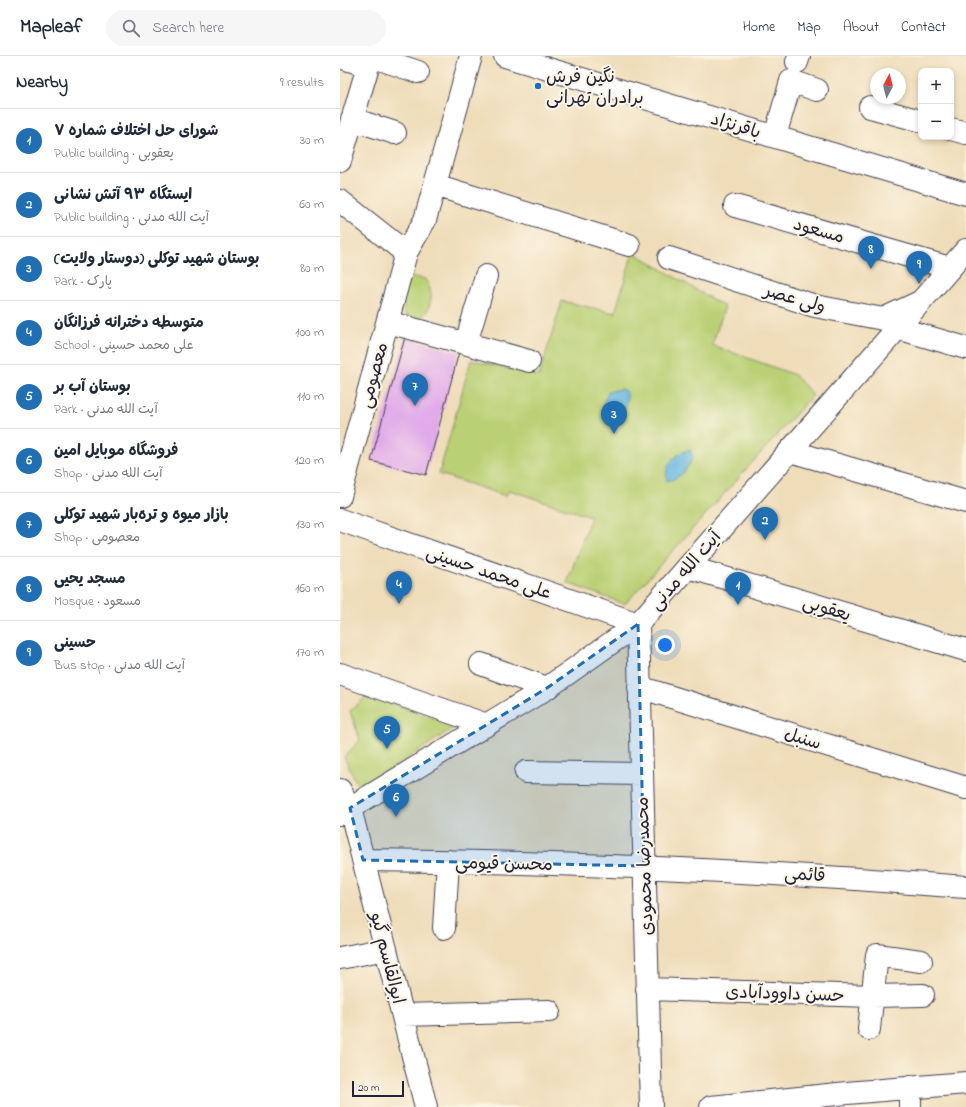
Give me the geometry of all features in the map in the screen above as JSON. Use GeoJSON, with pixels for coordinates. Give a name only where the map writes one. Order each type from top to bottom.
{"type":"FeatureCollection","features":[{"type":"Feature","properties":{"kind":"street","name":"معصومی"},"geometry":{"type":"LineString","coordinates":[[340,496],[406,253],[425,220],[471,56]]}},
{"type":"Feature","properties":{"kind":"street","name":"باقرنژاد"},"geometry":{"type":"LineString","coordinates":[[505,56],[966,194]]}},
{"type":"Feature","properties":{"kind":"street"},"geometry":{"type":"LineString","coordinates":[[340,57],[370,59],[418,72]]}},
{"type":"Feature","properties":{"kind":"street"},"geometry":{"type":"LineString","coordinates":[[340,161],[370,59]]}},
{"type":"Feature","properties":{"kind":"street"},"geometry":{"type":"LineString","coordinates":[[775,136],[791,81],[817,90]]}},
{"type":"Feature","properties":{"kind":"street"},"geometry":{"type":"LineString","coordinates":[[870,108],[918,120]]}},
{"type":"Feature","properties":{"kind":"street"},"geometry":{"type":"LineString","coordinates":[[352,119],[395,133]]}},
{"type":"Feature","properties":{"kind":"street"},"geometry":{"type":"LineString","coordinates":[[954,130],[966,133]]}},
{"type":"Feature","properties":{"kind":"street"},"geometry":{"type":"LineString","coordinates":[[435,185],[629,245]]}},
{"type":"Feature","properties":{"kind":"street"},"geometry":{"type":"LineString","coordinates":[[340,201],[406,253]]}},
{"type":"Feature","properties":{"kind":"street","name":"مسعود"},"geometry":{"type":"LineString","coordinates":[[735,206],[950,268]]}},
{"type":"Feature","properties":{"kind":"street","name":"آیت الله مدنی"},"geometry":{"type":"LineString","coordinates":[[343,804],[487,725],[548,688],[638,624],[966,250]]}},
{"type":"Feature","properties":{"kind":"street","name":"ولی عصر"},"geometry":{"type":"LineString","coordinates":[[669,258],[816,306],[883,319],[920,302]]}},
{"type":"Feature","properties":{"kind":"street"},"geometry":{"type":"LineString","coordinates":[[466,343],[486,276]]}},
{"type":"Feature","properties":{"kind":"street"},"geometry":{"type":"LineString","coordinates":[[388,322],[529,361]]}},
{"type":"Feature","properties":{"kind":"street"},"geometry":{"type":"LineString","coordinates":[[897,328],[966,348]]}},
{"type":"Feature","properties":{"kind":"street"},"geometry":{"type":"LineString","coordinates":[[790,451],[966,502]]}},
{"type":"Feature","properties":{"kind":"street","name":"علی محمد حسینی"},"geometry":{"type":"LineString","coordinates":[[340,520],[638,624]]}},
{"type":"Feature","properties":{"kind":"street","name":"یعقوبی"},"geometry":{"type":"LineString","coordinates":[[688,566],[966,650]]}},
{"type":"Feature","properties":{"kind":"street","name":"محمدرضا محمودی"},"geometry":{"type":"LineString","coordinates":[[638,624],[651,1107]]}},
{"type":"Feature","properties":{"kind":"street"},"geometry":{"type":"LineString","coordinates":[[481,664],[548,688]]}},
{"type":"Feature","properties":{"kind":"street"},"geometry":{"type":"LineString","coordinates":[[340,674],[487,725]]}},
{"type":"Feature","properties":{"kind":"street","name":"سنبل"},"geometry":{"type":"LineString","coordinates":[[639,687],[966,788]]}},
{"type":"Feature","properties":{"kind":"street"},"geometry":{"type":"LineString","coordinates":[[526,772],[642,774]]}},
{"type":"Feature","properties":{"kind":"street","name":"ابوالقاسم گیو"},"geometry":{"type":"LineString","coordinates":[[343,804],[363,860],[426,1107]]}},
{"type":"Feature","properties":{"kind":"street","name":"محسن قیومی"},"geometry":{"type":"LineString","coordinates":[[363,860],[644,866]]}},
{"type":"Feature","properties":{"kind":"street"},"geometry":{"type":"LineString","coordinates":[[444,928],[448,861]]}},
{"type":"Feature","properties":{"kind":"street","name":"قائمی"},"geometry":{"type":"LineString","coordinates":[[644,866],[819,875],[966,887]]}},
{"type":"Feature","properties":{"kind":"street"},"geometry":{"type":"LineString","coordinates":[[340,958],[386,949]]}},
{"type":"Feature","properties":{"kind":"street"},"geometry":{"type":"LineString","coordinates":[[869,1029],[877,955],[920,961]]}},
{"type":"Feature","properties":{"kind":"street","name":"حسن داوودآبادی"},"geometry":{"type":"LineString","coordinates":[[648,989],[873,996],[923,995]]}},
{"type":"Feature","properties":{"kind":"street"},"geometry":{"type":"LineString","coordinates":[[403,1015],[549,1011]]}},
{"type":"Feature","properties":{"kind":"street"},"geometry":{"type":"LineString","coordinates":[[711,1107],[910,1097],[966,1083]]}},
{"type":"Feature","properties":{"kind":"highlighted area"},"geometry":{"type":"Polygon","coordinates":[[[638,624],[644,866],[363,860],[350,808],[547,688],[638,624]]]}},
{"type":"Feature","properties":{"kind":"green space"},"geometry":{"type":"Polygon","coordinates":[[[633,252],[725,307],[712,345],[795,375],[813,395],[625,604],[567,583],[591,517],[509,490],[506,496],[439,474],[471,360],[539,376],[562,301],[615,313],[633,252]]]}},
{"type":"Feature","properties":{"kind":"green space"},"geometry":{"type":"Polygon","coordinates":[[[414,277],[425,279],[431,296],[429,307],[426,312],[417,319],[406,315],[402,300],[404,289],[414,277]]]}},
{"type":"Feature","properties":{"kind":"green space"},"geometry":{"type":"Polygon","coordinates":[[[368,695],[456,726],[360,790],[344,757],[360,740],[350,711],[368,695]]]}},
{"type":"Feature","properties":{"kind":"water"},"geometry":{"type":"Polygon","coordinates":[[[621,389],[627,392],[626,407],[622,412],[615,416],[602,406],[608,392],[621,389]]]}},
{"type":"Feature","properties":{"kind":"water"},"geometry":{"type":"Polygon","coordinates":[[[690,450],[693,457],[689,465],[676,478],[667,481],[666,475],[669,465],[680,454],[690,450]]]}},
{"type":"Feature","properties":{"kind":"building"},"geometry":{"type":"Polygon","coordinates":[[[405,337],[459,352],[426,475],[371,461],[405,337]]]}},
{"type":"Feature","properties":{"kind":"place","name":"نگین فرش برادران تهرانی"},"geometry":{"type":"Point","coordinates":[538,86]}},
{"type":"Feature","properties":{"kind":"place","name":"مسجد یحیی"},"geometry":{"type":"Point","coordinates":[871,269]}},
{"type":"Feature","properties":{"kind":"place","name":"حسینی"},"geometry":{"type":"Point","coordinates":[919,284]}},
{"type":"Feature","properties":{"kind":"place","name":"بازار میوه و تره‌بار شهید توکلی"},"geometry":{"type":"Point","coordinates":[415,406]}},
{"type":"Feature","properties":{"kind":"place","name":"بوستان شهید توکلی (دوستار ولایت)"},"geometry":{"type":"Point","coordinates":[614,434]}},
{"type":"Feature","properties":{"kind":"place","name":"ایستگاه ۹۳ آتش نشانی"},"geometry":{"type":"Point","coordinates":[765,540]}},
{"type":"Feature","properties":{"kind":"place","name":"متوسطه دخترانه فرزانگان"},"geometry":{"type":"Point","coordinates":[399,604]}},
{"type":"Feature","properties":{"kind":"place","name":"شورای حل اختلاف شماره ۷"},"geometry":{"type":"Point","coordinates":[738,605]}},
{"type":"Feature","properties":{"kind":"place","name":"بوستان آب بر"},"geometry":{"type":"Point","coordinates":[387,749]}},
{"type":"Feature","properties":{"kind":"place","name":"فروشگاه موبایل امین"},"geometry":{"type":"Point","coordinates":[396,817]}}]}
